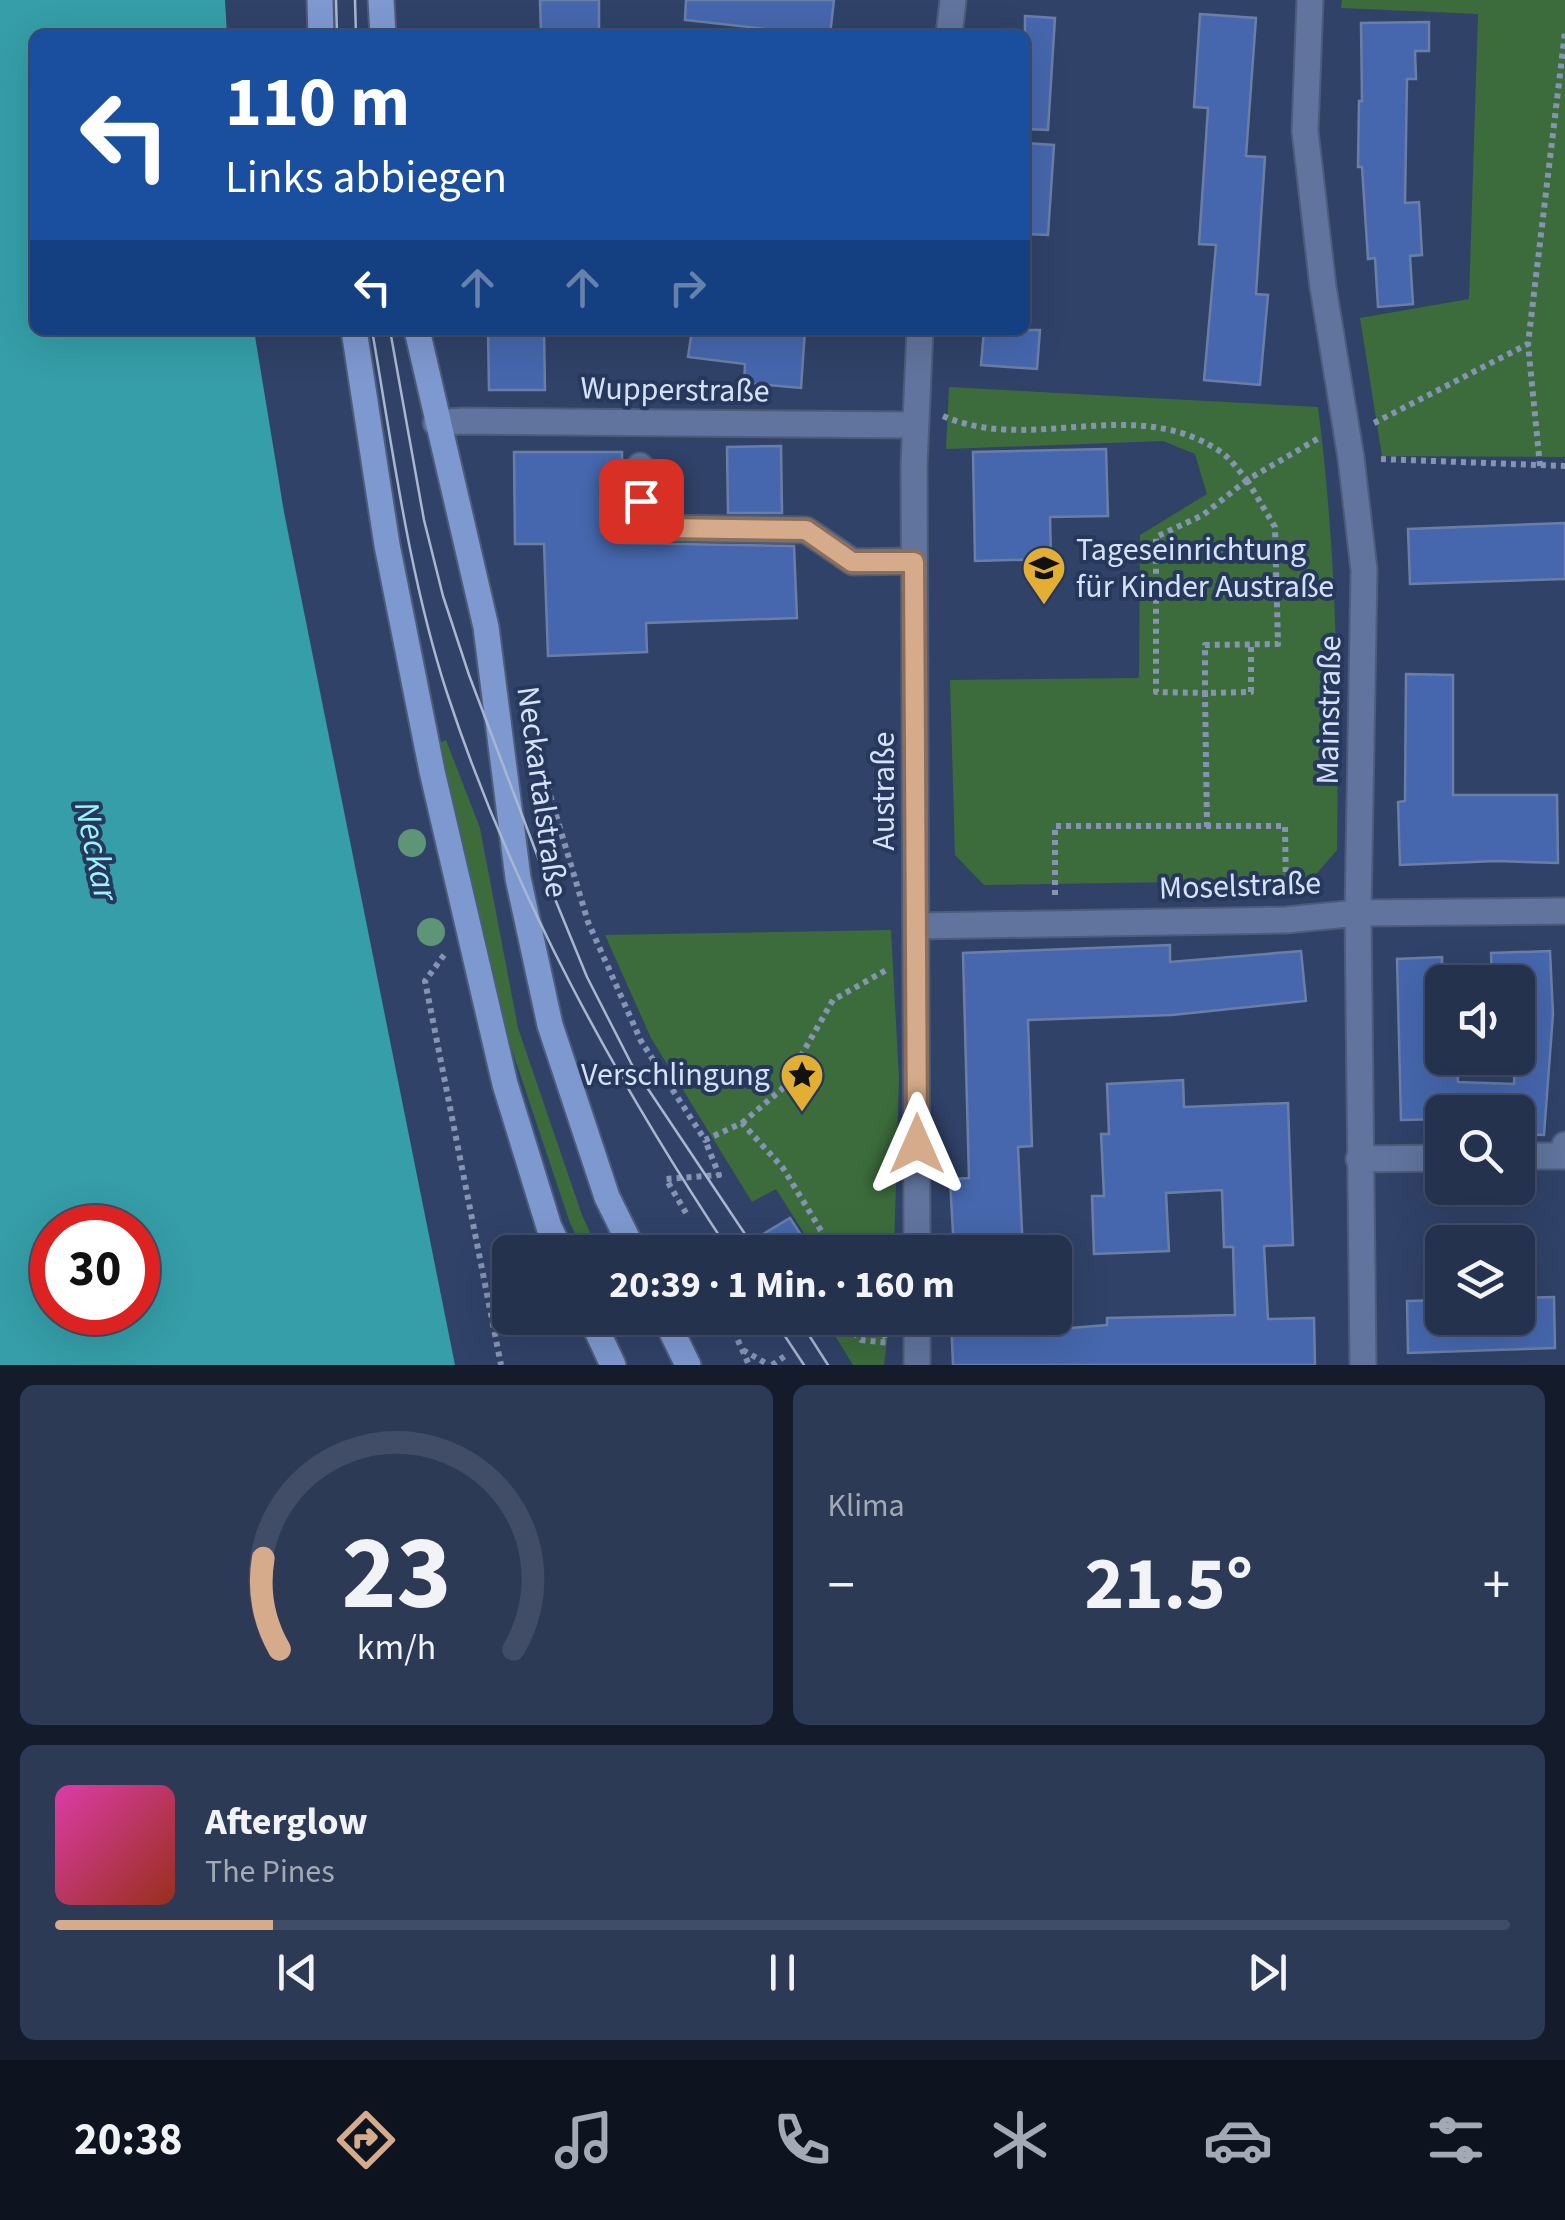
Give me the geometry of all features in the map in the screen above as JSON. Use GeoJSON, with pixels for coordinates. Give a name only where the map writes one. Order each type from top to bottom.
{"type":"FeatureCollection","features":[{"type":"Feature","properties":{"kind":"main road"},"geometry":{"type":"LineString","coordinates":[[320,0],[322,30]]}},
{"type":"Feature","properties":{"kind":"main road"},"geometry":{"type":"LineString","coordinates":[[381,0],[382,30]]}},
{"type":"Feature","properties":{"kind":"main road"},"geometry":{"type":"LineString","coordinates":[[355,335],[386,545],[432,772],[504,1084],[552,1235]]}},
{"type":"Feature","properties":{"kind":"main road","name":"Neckartalstraße"},"geometry":{"type":"LineString","coordinates":[[418,335],[486,627],[518,878],[550,1025],[607,1197],[626,1235]]}},
{"type":"Feature","properties":{"kind":"main road"},"geometry":{"type":"LineString","coordinates":[[599,1335],[612,1365]]}},
{"type":"Feature","properties":{"kind":"main road"},"geometry":{"type":"LineString","coordinates":[[673,1335],[688,1365]]}},
{"type":"Feature","properties":{"kind":"street"},"geometry":{"type":"LineString","coordinates":[[949,30],[952,0]]}},
{"type":"Feature","properties":{"kind":"street","name":"Mainstraße"},"geometry":{"type":"LineString","coordinates":[[1310,0],[1305,131],[1364,570],[1358,913],[1363,1365]]}},
{"type":"Feature","properties":{"kind":"street","name":"Austraße"},"geometry":{"type":"LineString","coordinates":[[918,1235],[914,562],[925,419],[920,335]]}},
{"type":"Feature","properties":{"kind":"street","name":"Wupperstraße"},"geometry":{"type":"LineString","coordinates":[[436,423],[925,419]]}},
{"type":"Feature","properties":{"kind":"street"},"geometry":{"type":"LineString","coordinates":[[640,466],[641,501],[664,528],[806,530],[852,562],[914,562]]}},
{"type":"Feature","properties":{"kind":"street","name":"Moselstraße"},"geometry":{"type":"LineString","coordinates":[[917,926],[1565,911]]}},
{"type":"Feature","properties":{"kind":"street"},"geometry":{"type":"LineString","coordinates":[[1535,1156],[1564,1156],[1565,1146]]}},
{"type":"Feature","properties":{"kind":"street"},"geometry":{"type":"LineString","coordinates":[[1358,1160],[1425,1158]]}},
{"type":"Feature","properties":{"kind":"street"},"geometry":{"type":"LineString","coordinates":[[918,1335],[918,1365]]}},
{"type":"Feature","properties":{"kind":"path"},"geometry":{"type":"LineString","coordinates":[[1540,466],[1528,344],[1565,32]]}},
{"type":"Feature","properties":{"kind":"path"},"geometry":{"type":"LineString","coordinates":[[1251,644],[1251,692],[1156,692],[1156,537],[1202,515],[1247,480],[1346,425],[1379,422],[1528,344]]}},
{"type":"Feature","properties":{"kind":"path"},"geometry":{"type":"LineString","coordinates":[[925,419],[1020,431],[1131,422],[1184,434],[1222,453],[1247,480],[1275,527],[1278,644],[1206,645],[1207,827]]}},
{"type":"Feature","properties":{"kind":"path"},"geometry":{"type":"LineString","coordinates":[[1351,458],[1565,466]]}},
{"type":"Feature","properties":{"kind":"path"},"geometry":{"type":"LineString","coordinates":[[532,732],[588,922],[641,1042],[705,1140],[727,1187]]}},
{"type":"Feature","properties":{"kind":"path"},"geometry":{"type":"LineString","coordinates":[[1055,924],[1054,826],[1286,826],[1286,878]]}},
{"type":"Feature","properties":{"kind":"path"},"geometry":{"type":"LineString","coordinates":[[705,1140],[742,1123],[782,1089],[833,1000],[887,971],[917,926]]}},
{"type":"Feature","properties":{"kind":"path"},"geometry":{"type":"LineString","coordinates":[[453,942],[424,981],[500,1365]]}},
{"type":"Feature","properties":{"kind":"path"},"geometry":{"type":"LineString","coordinates":[[742,1123],[784,1168],[824,1235]]}},
{"type":"Feature","properties":{"kind":"path"},"geometry":{"type":"LineString","coordinates":[[686,1214],[666,1179],[719,1175]]}},
{"type":"Feature","properties":{"kind":"path"},"geometry":{"type":"LineString","coordinates":[[735,1335],[749,1365]]}},
{"type":"Feature","properties":{"kind":"path"},"geometry":{"type":"LineString","coordinates":[[857,1335],[862,1340],[889,1343]]}},
{"type":"Feature","properties":{"kind":"path"},"geometry":{"type":"LineString","coordinates":[[742,1350],[771,1365],[788,1354]]}},
{"type":"Feature","properties":{"kind":"shaded area"},"geometry":{"type":"Polygon","coordinates":[[[1342,0],[1565,0],[1565,457],[1382,456],[1360,318],[1469,299],[1478,14],[1341,8],[1342,0]]]}},
{"type":"Feature","properties":{"kind":"shaded area"},"geometry":{"type":"Polygon","coordinates":[[[949,387],[1318,407],[1335,628],[1337,850],[1311,880],[984,885],[955,855],[950,680],[1139,678],[1140,535],[1207,494],[1195,454],[1163,441],[946,449],[949,387]]]}},
{"type":"Feature","properties":{"kind":"shaded area"},"geometry":{"type":"Polygon","coordinates":[[[446,740],[480,828],[518,1028],[591,1235],[576,1235],[570,1223],[507,1035],[435,745],[446,740]]]}},
{"type":"Feature","properties":{"kind":"shaded area"},"geometry":{"type":"Polygon","coordinates":[[[891,930],[899,1079],[894,1235],[805,1235],[776,1189],[752,1202],[651,1038],[605,935],[891,930]]]}},
{"type":"Feature","properties":{"kind":"shaded area"},"geometry":{"type":"Polygon","coordinates":[[[834,1335],[888,1335],[884,1365],[853,1365],[834,1335]]]}},
{"type":"Feature","properties":{"kind":"water","name":"Neckar"},"geometry":{"type":"Polygon","coordinates":[[[0,0],[225,0],[227,30],[30,30],[30,335],[255,335],[284,512],[455,1365],[0,1365],[0,0]]]}},
{"type":"Feature","properties":{"kind":"building"},"geometry":{"type":"Polygon","coordinates":[[[540,0],[599,0],[599,30],[541,30],[540,0]]]}},
{"type":"Feature","properties":{"kind":"building"},"geometry":{"type":"Polygon","coordinates":[[[686,0],[834,0],[831,30],[766,30],[685,20],[686,0]]]}},
{"type":"Feature","properties":{"kind":"building"},"geometry":{"type":"Polygon","coordinates":[[[1200,14],[1256,18],[1246,156],[1265,157],[1256,294],[1268,295],[1260,385],[1204,380],[1216,245],[1199,244],[1208,108],[1194,107],[1200,14]]]}},
{"type":"Feature","properties":{"kind":"building"},"geometry":{"type":"Polygon","coordinates":[[[1025,16],[1055,18],[1048,130],[1030,129],[1030,30],[1025,30],[1025,16]]]}},
{"type":"Feature","properties":{"kind":"building"},"geometry":{"type":"Polygon","coordinates":[[[1429,22],[1429,51],[1415,51],[1416,79],[1407,79],[1405,203],[1419,202],[1422,255],[1410,256],[1413,304],[1378,307],[1375,258],[1368,259],[1362,167],[1358,167],[1361,23],[1429,22]]]}},
{"type":"Feature","properties":{"kind":"building"},"geometry":{"type":"Polygon","coordinates":[[[1030,143],[1054,145],[1048,235],[1030,234],[1030,143]]]}},
{"type":"Feature","properties":{"kind":"building"},"geometry":{"type":"Polygon","coordinates":[[[1030,330],[1040,330],[1037,369],[981,365],[984,335],[1030,335],[1030,330]]]}},
{"type":"Feature","properties":{"kind":"building"},"geometry":{"type":"Polygon","coordinates":[[[488,335],[544,335],[545,390],[489,390],[488,335]]]}},
{"type":"Feature","properties":{"kind":"building"},"geometry":{"type":"Polygon","coordinates":[[[691,335],[805,335],[801,388],[744,383],[745,364],[688,357],[691,335]]]}},
{"type":"Feature","properties":{"kind":"building"},"geometry":{"type":"Polygon","coordinates":[[[781,446],[782,513],[728,513],[727,447],[781,446]]]}},
{"type":"Feature","properties":{"kind":"building"},"geometry":{"type":"Polygon","coordinates":[[[1106,449],[1108,516],[1050,517],[1051,559],[975,561],[973,452],[1106,449]]]}},
{"type":"Feature","properties":{"kind":"building"},"geometry":{"type":"Polygon","coordinates":[[[514,452],[622,452],[622,543],[794,546],[797,618],[646,623],[647,652],[548,656],[544,544],[515,544],[514,452]]]}},
{"type":"Feature","properties":{"kind":"building"},"geometry":{"type":"Polygon","coordinates":[[[1565,523],[1565,579],[1410,584],[1408,529],[1565,523]]]}},
{"type":"Feature","properties":{"kind":"building"},"geometry":{"type":"Polygon","coordinates":[[[1406,674],[1453,675],[1453,795],[1557,795],[1558,863],[1400,865],[1398,802],[1405,801],[1406,674]]]}},
{"type":"Feature","properties":{"kind":"building"},"geometry":{"type":"Polygon","coordinates":[[[1170,945],[1170,962],[1301,951],[1306,1001],[1172,1015],[1028,1020],[1032,1146],[1018,1147],[1022,1235],[953,1235],[950,1179],[969,1178],[963,953],[1170,945]]]}},
{"type":"Feature","properties":{"kind":"building"},"geometry":{"type":"Polygon","coordinates":[[[1550,951],[1553,1014],[1544,1135],[1535,1135],[1535,1095],[1425,1095],[1425,1119],[1401,1120],[1397,959],[1442,957],[1442,965],[1425,965],[1425,1075],[1458,1075],[1458,1082],[1514,1084],[1514,1075],[1535,1075],[1535,965],[1491,965],[1491,953],[1550,951]]]}},
{"type":"Feature","properties":{"kind":"building"},"geometry":{"type":"Polygon","coordinates":[[[1183,1080],[1184,1107],[1288,1103],[1293,1245],[1264,1246],[1268,1319],[1314,1318],[1315,1365],[953,1365],[952,1335],[1072,1335],[1072,1328],[1107,1325],[1107,1318],[1235,1315],[1233,1247],[1224,1247],[1222,1190],[1166,1193],[1169,1251],[1094,1254],[1092,1196],[1104,1196],[1101,1134],[1109,1134],[1107,1084],[1183,1080]]]}},
{"type":"Feature","properties":{"kind":"building"},"geometry":{"type":"Polygon","coordinates":[[[790,1218],[801,1235],[762,1235],[790,1218]]]}},
{"type":"Feature","properties":{"kind":"building"},"geometry":{"type":"Polygon","coordinates":[[[1554,1297],[1555,1348],[1408,1353],[1407,1301],[1425,1300],[1425,1335],[1535,1335],[1535,1298],[1554,1297]]]}},
{"type":"Feature","properties":{"kind":"tram line"},"geometry":{"type":"LineString","coordinates":[[336,0],[337,30]]}},
{"type":"Feature","properties":{"kind":"tram line"},"geometry":{"type":"LineString","coordinates":[[355,0],[356,30]]}},
{"type":"Feature","properties":{"kind":"tram line"},"geometry":{"type":"LineString","coordinates":[[373,335],[422,604],[473,768],[570,982],[646,1119],[719,1235]]}},
{"type":"Feature","properties":{"kind":"tram line"},"geometry":{"type":"LineString","coordinates":[[391,335],[424,520],[443,596],[539,860],[587,977],[632,1065],[746,1235]]}},
{"type":"Feature","properties":{"kind":"tram line"},"geometry":{"type":"LineString","coordinates":[[784,1335],[804,1365]]}},
{"type":"Feature","properties":{"kind":"tram line"},"geometry":{"type":"LineString","coordinates":[[809,1335],[828,1365]]}},
{"type":"Feature","properties":{"kind":"place","name":"Tageseinrichtung für Kinder Austraße"},"geometry":{"type":"Point","coordinates":[1044,606]}},
{"type":"Feature","properties":{"kind":"place","name":"Verschlingung"},"geometry":{"type":"Point","coordinates":[802,1113]}},
{"type":"Feature","properties":{"kind":"route"},"geometry":{"type":"LineString","coordinates":[[641,501],[664,528],[806,530],[852,562],[914,562],[917,1144]]}}]}
